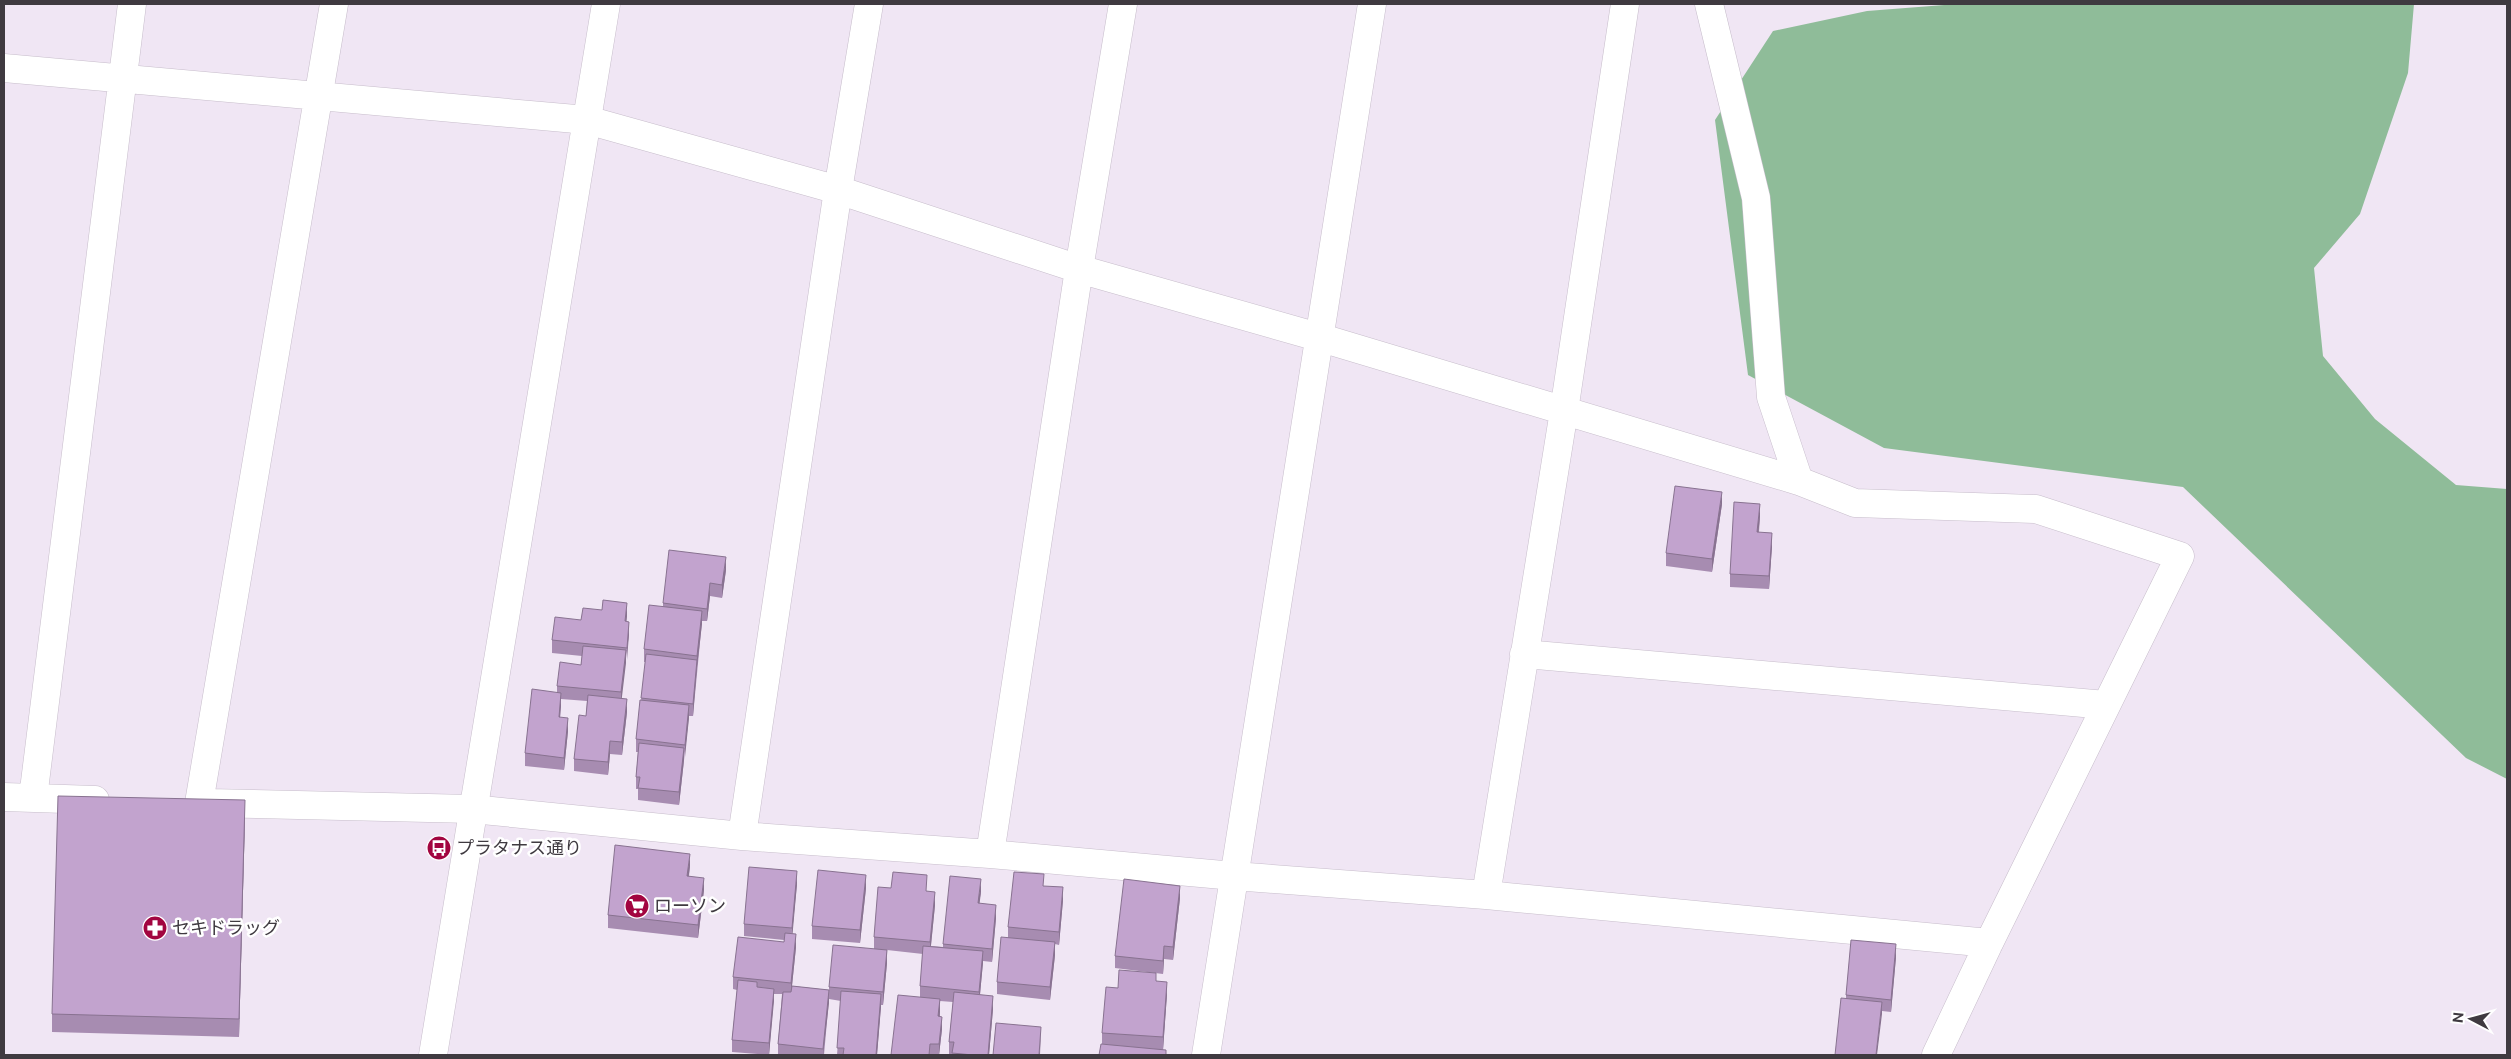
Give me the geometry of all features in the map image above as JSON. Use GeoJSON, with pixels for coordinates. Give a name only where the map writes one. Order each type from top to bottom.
{"type":"FeatureCollection","features":[{"type":"Feature","properties":{"kind":"street"},"geometry":{"type":"LineString","coordinates":[[33,798],[132,4]]}},
{"type":"Feature","properties":{"kind":"street"},"geometry":{"type":"LineString","coordinates":[[198,803],[334,4]]}},
{"type":"Feature","properties":{"kind":"street"},"geometry":{"type":"LineString","coordinates":[[433,1055],[606,4]]}},
{"type":"Feature","properties":{"kind":"street"},"geometry":{"type":"LineString","coordinates":[[742,836],[838,190],[869,4]]}},
{"type":"Feature","properties":{"kind":"street"},"geometry":{"type":"LineString","coordinates":[[990,854],[1079,269],[1123,4]]}},
{"type":"Feature","properties":{"kind":"street"},"geometry":{"type":"LineString","coordinates":[[1206,1055],[1372,4]]}},
{"type":"Feature","properties":{"kind":"street"},"geometry":{"type":"LineString","coordinates":[[1486,895],[1564,411],[1625,4]]}},
{"type":"Feature","properties":{"kind":"street"},"geometry":{"type":"LineString","coordinates":[[1709,4],[1756,198],[1771,397],[1799,480]]}},
{"type":"Feature","properties":{"kind":"street"},"geometry":{"type":"LineString","coordinates":[[4,68],[122,77],[587,120],[838,190],[1079,269],[1318,337],[1799,480],[1855,503],[2036,509],[2180,556],[1989,943],[1936,1055]]}},
{"type":"Feature","properties":{"kind":"street"},"geometry":{"type":"LineString","coordinates":[[1524,654],[2106,706]]}},
{"type":"Feature","properties":{"kind":"street"},"geometry":{"type":"LineString","coordinates":[[4,798],[121,801]]}},
{"type":"Feature","properties":{"kind":"street"},"geometry":{"type":"LineString","coordinates":[[169,802],[472,809],[742,836],[990,854],[1234,876],[1486,895],[1989,943]]}},
{"type":"Feature","properties":{"kind":"green space"},"geometry":{"type":"Polygon","coordinates":[[[1957,4],[2414,4],[2408,73],[2360,214],[2314,268],[2323,356],[2375,419],[2456,485],[2507,489],[2507,779],[2466,758],[2183,487],[1884,448],[1748,375],[1715,120],[1773,31],[1867,11],[1957,4]]]}},
{"type":"Feature","properties":{"kind":"building"},"geometry":{"type":"Polygon","coordinates":[[[1675,486],[1722,492],[1712,559],[1666,553],[1675,486]]]}},
{"type":"Feature","properties":{"kind":"building"},"geometry":{"type":"Polygon","coordinates":[[[1734,502],[1760,504],[1757,532],[1772,533],[1769,576],[1730,574],[1734,502]]]}},
{"type":"Feature","properties":{"kind":"building"},"geometry":{"type":"Polygon","coordinates":[[[669,550],[726,557],[722,585],[710,583],[707,609],[663,603],[669,550]]]}},
{"type":"Feature","properties":{"kind":"building"},"geometry":{"type":"Polygon","coordinates":[[[603,600],[627,603],[625,621],[629,622],[627,648],[552,640],[555,617],[581,620],[583,608],[602,610],[603,600]]]}},
{"type":"Feature","properties":{"kind":"building"},"geometry":{"type":"Polygon","coordinates":[[[649,605],[702,611],[697,656],[644,649],[649,605]]]}},
{"type":"Feature","properties":{"kind":"building"},"geometry":{"type":"Polygon","coordinates":[[[583,646],[626,650],[621,692],[557,686],[560,662],[581,665],[583,646]]]}},
{"type":"Feature","properties":{"kind":"building"},"geometry":{"type":"Polygon","coordinates":[[[646,654],[697,660],[693,704],[641,698],[646,654]]]}},
{"type":"Feature","properties":{"kind":"building"},"geometry":{"type":"Polygon","coordinates":[[[532,689],[561,693],[559,717],[568,718],[564,758],[525,753],[532,689]]]}},
{"type":"Feature","properties":{"kind":"building"},"geometry":{"type":"Polygon","coordinates":[[[588,695],[627,699],[622,742],[610,741],[608,762],[574,759],[579,715],[586,716],[588,695]]]}},
{"type":"Feature","properties":{"kind":"building"},"geometry":{"type":"Polygon","coordinates":[[[640,700],[689,705],[685,745],[636,739],[640,700]]]}},
{"type":"Feature","properties":{"kind":"building"},"geometry":{"type":"Polygon","coordinates":[[[639,743],[684,748],[679,792],[638,788],[640,777],[636,777],[639,743]]]}},
{"type":"Feature","properties":{"kind":"building"},"geometry":{"type":"Polygon","coordinates":[[[58,796],[245,800],[239,1019],[52,1014],[58,796]]]}},
{"type":"Feature","properties":{"kind":"building"},"geometry":{"type":"Polygon","coordinates":[[[615,845],[690,854],[687,876],[704,878],[698,925],[608,915],[615,845]]]}},
{"type":"Feature","properties":{"kind":"building"},"geometry":{"type":"Polygon","coordinates":[[[749,867],[797,871],[792,928],[744,924],[749,867]]]}},
{"type":"Feature","properties":{"kind":"building"},"geometry":{"type":"Polygon","coordinates":[[[818,870],[866,875],[860,930],[812,926],[818,870]]]}},
{"type":"Feature","properties":{"kind":"building"},"geometry":{"type":"Polygon","coordinates":[[[893,872],[927,875],[926,891],[935,892],[930,942],[874,937],[878,887],[891,888],[893,872]]]}},
{"type":"Feature","properties":{"kind":"building"},"geometry":{"type":"Polygon","coordinates":[[[1014,872],[1044,874],[1043,886],[1063,887],[1059,932],[1008,927],[1014,872]]]}},
{"type":"Feature","properties":{"kind":"building"},"geometry":{"type":"Polygon","coordinates":[[[950,876],[981,879],[978,903],[996,905],[992,949],[943,944],[950,876]]]}},
{"type":"Feature","properties":{"kind":"building"},"geometry":{"type":"Polygon","coordinates":[[[1124,879],[1180,886],[1173,947],[1164,946],[1163,961],[1115,956],[1124,879]]]}},
{"type":"Feature","properties":{"kind":"building"},"geometry":{"type":"Polygon","coordinates":[[[785,933],[796,934],[791,983],[733,977],[738,937],[784,942],[785,933]]]}},
{"type":"Feature","properties":{"kind":"building"},"geometry":{"type":"Polygon","coordinates":[[[1001,937],[1055,942],[1050,987],[997,982],[1001,937]]]}},
{"type":"Feature","properties":{"kind":"building"},"geometry":{"type":"Polygon","coordinates":[[[1851,940],[1896,944],[1891,1000],[1846,995],[1851,940]]]}},
{"type":"Feature","properties":{"kind":"building"},"geometry":{"type":"Polygon","coordinates":[[[833,945],[887,950],[883,992],[829,987],[833,945]]]}},
{"type":"Feature","properties":{"kind":"building"},"geometry":{"type":"Polygon","coordinates":[[[923,946],[983,951],[979,992],[920,986],[923,946]]]}},
{"type":"Feature","properties":{"kind":"building"},"geometry":{"type":"Polygon","coordinates":[[[1119,970],[1156,973],[1156,981],[1167,982],[1163,1037],[1102,1033],[1106,987],[1118,988],[1119,970]]]}},
{"type":"Feature","properties":{"kind":"building"},"geometry":{"type":"Polygon","coordinates":[[[738,980],[757,982],[757,987],[774,989],[769,1043],[732,1040],[738,980]]]}},
{"type":"Feature","properties":{"kind":"building"},"geometry":{"type":"Polygon","coordinates":[[[792,986],[829,990],[823,1049],[778,1044],[783,992],[791,992],[792,986]]]}},
{"type":"Feature","properties":{"kind":"building"},"geometry":{"type":"Polygon","coordinates":[[[841,991],[881,994],[876,1055],[843,1055],[844,1048],[837,1048],[841,991]]]}},
{"type":"Feature","properties":{"kind":"building"},"geometry":{"type":"Polygon","coordinates":[[[954,992],[993,996],[988,1055],[952,1053],[954,1042],[949,1042],[954,992]]]}},
{"type":"Feature","properties":{"kind":"building"},"geometry":{"type":"Polygon","coordinates":[[[898,995],[940,999],[938,1016],[942,1017],[939,1044],[930,1044],[929,1055],[891,1055],[898,995]]]}},
{"type":"Feature","properties":{"kind":"building"},"geometry":{"type":"Polygon","coordinates":[[[1841,998],[1882,1002],[1876,1055],[1835,1055],[1841,998]]]}},
{"type":"Feature","properties":{"kind":"building"},"geometry":{"type":"Polygon","coordinates":[[[996,1023],[1041,1027],[1039,1055],[993,1055],[996,1023]]]}},
{"type":"Feature","properties":{"kind":"building"},"geometry":{"type":"Polygon","coordinates":[[[1101,1044],[1166,1050],[1166,1055],[1099,1055],[1101,1044]]]}},
{"type":"Feature","properties":{"kind":"place","name":"プラタナス通り"},"geometry":{"type":"Point","coordinates":[439,848]}},
{"type":"Feature","properties":{"kind":"place","name":"ローソン"},"geometry":{"type":"Point","coordinates":[637,906]}},
{"type":"Feature","properties":{"kind":"place","name":"セキドラッグ"},"geometry":{"type":"Point","coordinates":[155,928]}}]}
